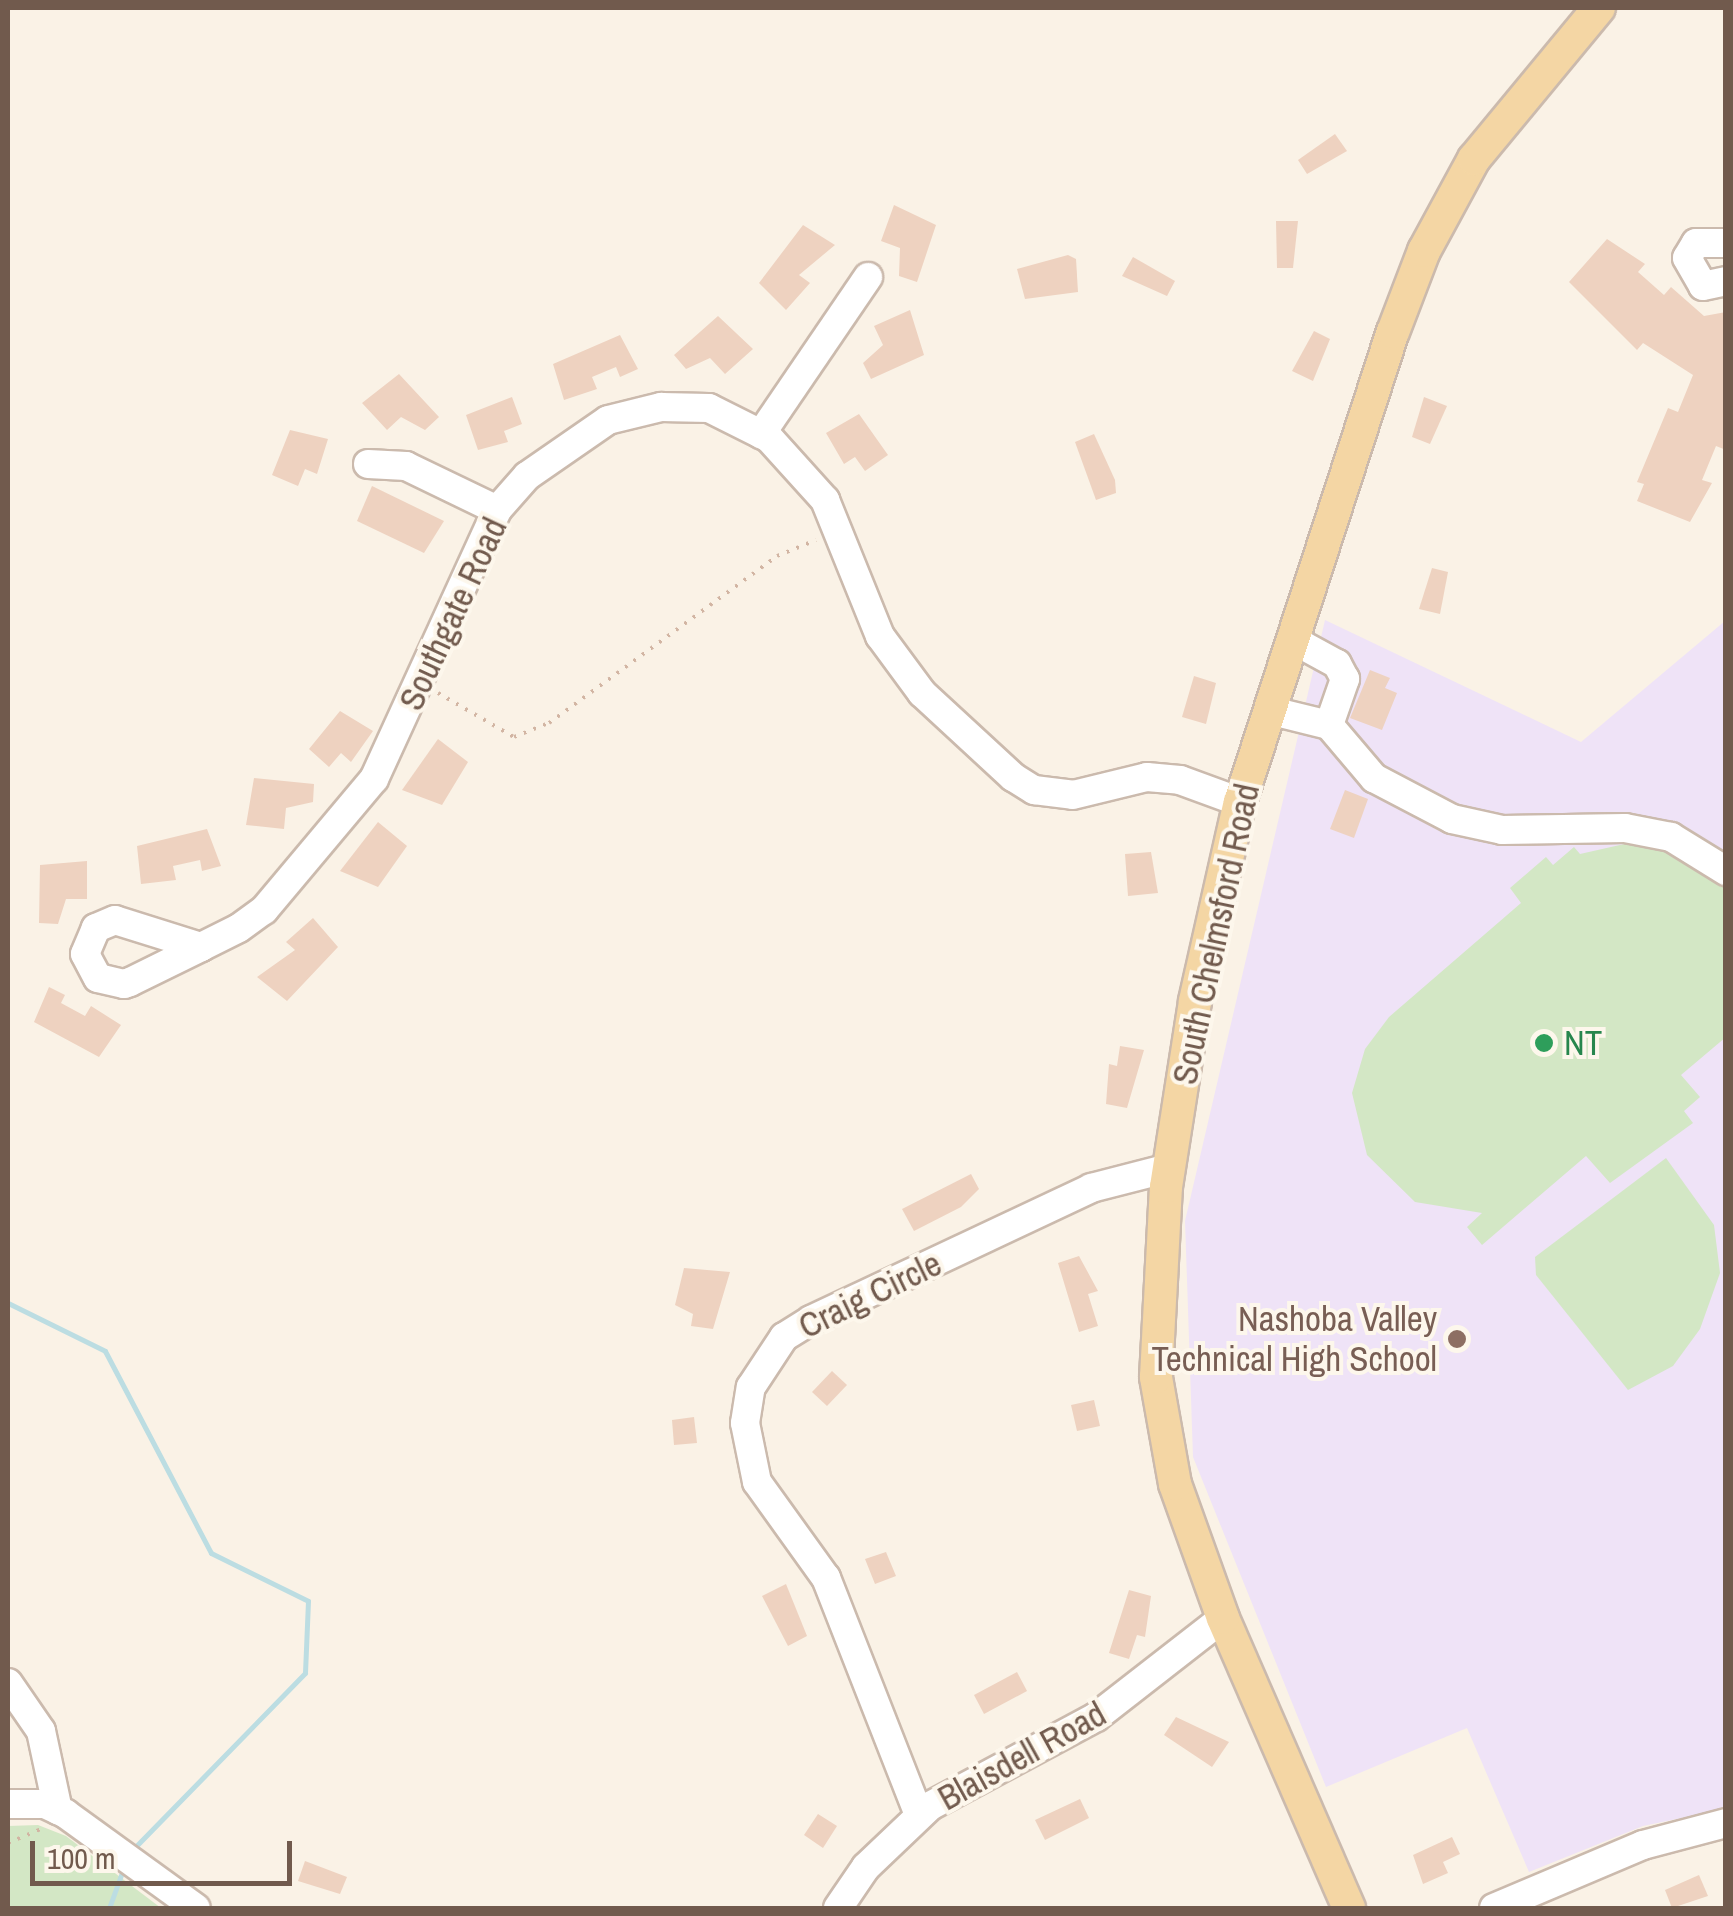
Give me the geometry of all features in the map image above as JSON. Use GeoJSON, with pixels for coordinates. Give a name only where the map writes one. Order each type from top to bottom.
{"type":"FeatureCollection","features":[{"type":"Feature","properties":{"kind":"main road","name":"South Chelmsford Road"},"geometry":{"type":"LineString","coordinates":[[1349,1908],[1222,1618],[1175,1484],[1156,1377],[1169,1168],[1240,802],[1393,332],[1450,197],[1505,114],[1599,8]]}},
{"type":"Feature","properties":{"kind":"street"},"geometry":{"type":"LineString","coordinates":[[1721,236],[1687,258],[1690,275],[1703,286],[1726,281]]}},
{"type":"Feature","properties":{"kind":"street"},"geometry":{"type":"LineString","coordinates":[[761,434],[868,278]]}},
{"type":"Feature","properties":{"kind":"street","name":"Southgate Road"},"geometry":{"type":"LineString","coordinates":[[201,947],[253,920],[303,868],[374,779],[497,510],[527,476],[608,420],[661,406],[709,408],[761,434],[825,500],[880,636],[922,692],[1013,777],[1034,790],[1073,795],[1147,776],[1180,780],[1240,802]]}},
{"type":"Feature","properties":{"kind":"street"},"geometry":{"type":"LineString","coordinates":[[368,464],[406,466],[497,510]]}},
{"type":"Feature","properties":{"kind":"street"},"geometry":{"type":"LineString","coordinates":[[1295,642],[1337,664],[1345,679],[1329,724]]}},
{"type":"Feature","properties":{"kind":"street"},"geometry":{"type":"LineString","coordinates":[[1272,711],[1329,724],[1374,778],[1452,818],[1514,830],[1625,828],[1671,837],[1726,871]]}},
{"type":"Feature","properties":{"kind":"street","name":"Craig Circle"},"geometry":{"type":"LineString","coordinates":[[919,1815],[826,1578],[757,1482],[745,1423],[752,1388],[784,1337],[811,1320],[1091,1188],[1169,1168]]}},
{"type":"Feature","properties":{"kind":"street","name":"Blaisdell Road"},"geometry":{"type":"LineString","coordinates":[[838,1908],[919,1815],[1096,1717],[1222,1618]]}},
{"type":"Feature","properties":{"kind":"street"},"geometry":{"type":"LineString","coordinates":[[8,1683],[41,1731],[65,1815]]}},
{"type":"Feature","properties":{"kind":"street"},"geometry":{"type":"LineString","coordinates":[[8,1804],[65,1815],[196,1908]]}},
{"type":"Feature","properties":{"kind":"street"},"geometry":{"type":"LineString","coordinates":[[1494,1908],[1642,1845],[1726,1824]]}},
{"type":"Feature","properties":{"kind":"path"},"geometry":{"type":"LineString","coordinates":[[421,683],[514,737],[548,723],[654,651],[776,556],[836,532]]}},
{"type":"Feature","properties":{"kind":"path"},"geometry":{"type":"LineString","coordinates":[[8,1843],[65,1815]]}},
{"type":"Feature","properties":{"kind":"shaded area","name":"Nashoba Valley Technical High School"},"geometry":{"type":"Polygon","coordinates":[[[1325,620],[1581,742],[1725,621],[1725,1809],[1643,1826],[1529,1872],[1467,1728],[1326,1787],[1193,1457],[1185,1221],[1325,620]]]}},
{"type":"Feature","properties":{"kind":"green space","name":"NT"},"geometry":{"type":"Polygon","coordinates":[[[1642,840],[1674,846],[1725,881],[1726,1037],[1681,1075],[1700,1097],[1684,1111],[1693,1123],[1610,1183],[1586,1156],[1482,1245],[1467,1227],[1482,1213],[1415,1202],[1367,1155],[1352,1093],[1365,1049],[1389,1017],[1521,903],[1510,888],[1546,857],[1553,865],[1574,847],[1580,854],[1642,840]]]}},
{"type":"Feature","properties":{"kind":"green space"},"geometry":{"type":"Polygon","coordinates":[[[1666,1158],[1714,1225],[1720,1273],[1700,1329],[1673,1366],[1628,1390],[1536,1275],[1535,1257],[1666,1158]]]}},
{"type":"Feature","properties":{"kind":"green space"},"geometry":{"type":"Polygon","coordinates":[[[38,1825],[66,1836],[161,1908],[8,1908],[8,1826],[38,1825]]]}},
{"type":"Feature","properties":{"kind":"building"},"geometry":{"type":"Polygon","coordinates":[[[1335,134],[1347,151],[1307,174],[1298,160],[1335,134]]]}},
{"type":"Feature","properties":{"kind":"building"},"geometry":{"type":"Polygon","coordinates":[[[894,205],[936,225],[917,282],[899,276],[900,248],[881,241],[894,205]]]}},
{"type":"Feature","properties":{"kind":"building"},"geometry":{"type":"Polygon","coordinates":[[[1276,221],[1298,221],[1293,268],[1277,268],[1276,221]]]}},
{"type":"Feature","properties":{"kind":"building"},"geometry":{"type":"Polygon","coordinates":[[[803,225],[835,245],[799,275],[810,283],[786,310],[759,283],[803,225]]]}},
{"type":"Feature","properties":{"kind":"building"},"geometry":{"type":"Polygon","coordinates":[[[1607,239],[1645,264],[1638,272],[1664,295],[1671,287],[1704,316],[1726,312],[1726,450],[1716,446],[1702,480],[1712,483],[1690,522],[1637,501],[1644,484],[1637,482],[1668,408],[1678,412],[1693,375],[1643,343],[1637,350],[1569,282],[1607,239]]]}},
{"type":"Feature","properties":{"kind":"building"},"geometry":{"type":"Polygon","coordinates":[[[1068,255],[1076,259],[1078,292],[1025,299],[1017,269],[1068,255]]]}},
{"type":"Feature","properties":{"kind":"building"},"geometry":{"type":"Polygon","coordinates":[[[1133,257],[1175,281],[1167,296],[1122,276],[1133,257]]]}},
{"type":"Feature","properties":{"kind":"building"},"geometry":{"type":"Polygon","coordinates":[[[910,310],[924,355],[871,379],[863,363],[883,345],[874,326],[910,310]]]}},
{"type":"Feature","properties":{"kind":"building"},"geometry":{"type":"Polygon","coordinates":[[[718,316],[753,349],[725,374],[710,358],[686,369],[674,355],[718,316]]]}},
{"type":"Feature","properties":{"kind":"building"},"geometry":{"type":"Polygon","coordinates":[[[1314,331],[1330,339],[1313,381],[1292,371],[1314,331]]]}},
{"type":"Feature","properties":{"kind":"building"},"geometry":{"type":"Polygon","coordinates":[[[620,335],[638,369],[620,377],[616,367],[592,377],[597,389],[564,400],[553,364],[620,335]]]}},
{"type":"Feature","properties":{"kind":"building"},"geometry":{"type":"Polygon","coordinates":[[[399,374],[439,417],[425,430],[401,417],[387,430],[362,403],[399,374]]]}},
{"type":"Feature","properties":{"kind":"building"},"geometry":{"type":"Polygon","coordinates":[[[512,397],[522,424],[504,431],[508,442],[478,450],[466,415],[512,397]]]}},
{"type":"Feature","properties":{"kind":"building"},"geometry":{"type":"Polygon","coordinates":[[[1424,397],[1447,406],[1430,444],[1412,437],[1424,397]]]}},
{"type":"Feature","properties":{"kind":"building"},"geometry":{"type":"Polygon","coordinates":[[[859,414],[888,455],[865,471],[855,457],[844,464],[826,433],[859,414]]]}},
{"type":"Feature","properties":{"kind":"building"},"geometry":{"type":"Polygon","coordinates":[[[290,430],[328,439],[317,474],[305,469],[298,486],[272,475],[290,430]]]}},
{"type":"Feature","properties":{"kind":"building"},"geometry":{"type":"Polygon","coordinates":[[[1094,434],[1115,480],[1116,493],[1096,500],[1075,442],[1094,434]]]}},
{"type":"Feature","properties":{"kind":"building"},"geometry":{"type":"Polygon","coordinates":[[[372,486],[444,521],[424,553],[357,521],[372,486]]]}},
{"type":"Feature","properties":{"kind":"building"},"geometry":{"type":"Polygon","coordinates":[[[1432,568],[1448,572],[1440,614],[1419,609],[1432,568]]]}},
{"type":"Feature","properties":{"kind":"building"},"geometry":{"type":"Polygon","coordinates":[[[1370,670],[1390,678],[1385,688],[1397,693],[1382,730],[1350,718],[1370,670]]]}},
{"type":"Feature","properties":{"kind":"building"},"geometry":{"type":"Polygon","coordinates":[[[1194,676],[1216,683],[1206,724],[1182,717],[1194,676]]]}},
{"type":"Feature","properties":{"kind":"building"},"geometry":{"type":"Polygon","coordinates":[[[340,711],[373,731],[351,762],[341,753],[329,767],[309,749],[340,711]]]}},
{"type":"Feature","properties":{"kind":"building"},"geometry":{"type":"Polygon","coordinates":[[[438,739],[468,762],[442,805],[402,790],[438,739]]]}},
{"type":"Feature","properties":{"kind":"building"},"geometry":{"type":"Polygon","coordinates":[[[254,778],[314,784],[313,802],[286,808],[284,829],[246,825],[254,778]]]}},
{"type":"Feature","properties":{"kind":"building"},"geometry":{"type":"Polygon","coordinates":[[[1345,790],[1368,799],[1354,838],[1330,829],[1345,790]]]}},
{"type":"Feature","properties":{"kind":"building"},"geometry":{"type":"Polygon","coordinates":[[[378,822],[407,846],[378,887],[340,871],[378,822]]]}},
{"type":"Feature","properties":{"kind":"building"},"geometry":{"type":"Polygon","coordinates":[[[207,829],[221,866],[202,871],[200,860],[173,866],[176,880],[141,884],[137,846],[207,829]]]}},
{"type":"Feature","properties":{"kind":"building"},"geometry":{"type":"Polygon","coordinates":[[[1151,852],[1158,893],[1128,896],[1125,854],[1151,852]]]}},
{"type":"Feature","properties":{"kind":"building"},"geometry":{"type":"Polygon","coordinates":[[[87,861],[87,899],[66,899],[58,924],[39,923],[40,865],[87,861]]]}},
{"type":"Feature","properties":{"kind":"building"},"geometry":{"type":"Polygon","coordinates":[[[313,918],[338,947],[287,1001],[257,977],[295,950],[286,942],[313,918]]]}},
{"type":"Feature","properties":{"kind":"building"},"geometry":{"type":"Polygon","coordinates":[[[49,987],[65,995],[61,1003],[85,1016],[91,1006],[121,1025],[99,1057],[34,1022],[49,987]]]}},
{"type":"Feature","properties":{"kind":"building"},"geometry":{"type":"Polygon","coordinates":[[[1120,1046],[1144,1050],[1127,1108],[1106,1104],[1109,1064],[1117,1066],[1120,1046]]]}},
{"type":"Feature","properties":{"kind":"building"},"geometry":{"type":"Polygon","coordinates":[[[971,1174],[979,1189],[961,1207],[914,1231],[902,1209],[971,1174]]]}},
{"type":"Feature","properties":{"kind":"building"},"geometry":{"type":"Polygon","coordinates":[[[1079,1256],[1098,1291],[1088,1294],[1098,1326],[1079,1332],[1058,1263],[1079,1256]]]}},
{"type":"Feature","properties":{"kind":"building"},"geometry":{"type":"Polygon","coordinates":[[[684,1268],[730,1272],[713,1329],[691,1326],[693,1314],[675,1305],[684,1268]]]}},
{"type":"Feature","properties":{"kind":"building"},"geometry":{"type":"Polygon","coordinates":[[[832,1371],[847,1385],[827,1406],[812,1392],[832,1371]]]}},
{"type":"Feature","properties":{"kind":"building"},"geometry":{"type":"Polygon","coordinates":[[[1094,1400],[1100,1426],[1077,1431],[1071,1405],[1094,1400]]]}},
{"type":"Feature","properties":{"kind":"building"},"geometry":{"type":"Polygon","coordinates":[[[694,1417],[697,1443],[674,1445],[672,1420],[694,1417]]]}},
{"type":"Feature","properties":{"kind":"building"},"geometry":{"type":"Polygon","coordinates":[[[886,1552],[896,1576],[875,1584],[865,1559],[886,1552]]]}},
{"type":"Feature","properties":{"kind":"building"},"geometry":{"type":"Polygon","coordinates":[[[786,1584],[807,1636],[788,1646],[762,1596],[786,1584]]]}},
{"type":"Feature","properties":{"kind":"building"},"geometry":{"type":"Polygon","coordinates":[[[1129,1590],[1151,1596],[1145,1637],[1137,1635],[1129,1659],[1109,1653],[1129,1590]]]}},
{"type":"Feature","properties":{"kind":"building"},"geometry":{"type":"Polygon","coordinates":[[[1017,1672],[1027,1691],[984,1714],[974,1695],[1017,1672]]]}},
{"type":"Feature","properties":{"kind":"building"},"geometry":{"type":"Polygon","coordinates":[[[1176,1717],[1229,1742],[1212,1767],[1164,1735],[1176,1717]]]}},
{"type":"Feature","properties":{"kind":"building"},"geometry":{"type":"Polygon","coordinates":[[[1080,1799],[1089,1818],[1045,1840],[1035,1820],[1080,1799]]]}},
{"type":"Feature","properties":{"kind":"building"},"geometry":{"type":"Polygon","coordinates":[[[818,1814],[837,1826],[823,1848],[804,1835],[818,1814]]]}},
{"type":"Feature","properties":{"kind":"building"},"geometry":{"type":"Polygon","coordinates":[[[1452,1837],[1460,1854],[1443,1862],[1448,1873],[1423,1884],[1413,1855],[1452,1837]]]}},
{"type":"Feature","properties":{"kind":"building"},"geometry":{"type":"Polygon","coordinates":[[[305,1861],[347,1877],[340,1894],[298,1881],[305,1861]]]}},
{"type":"Feature","properties":{"kind":"building"},"geometry":{"type":"Polygon","coordinates":[[[1699,1875],[1708,1896],[1672,1908],[1665,1890],[1699,1875]]]}},
{"type":"Feature","properties":{"kind":"waterway"},"geometry":{"type":"LineString","coordinates":[[8,1303],[105,1351],[211,1553],[308,1601],[305,1673],[133,1849]]}},
{"type":"Feature","properties":{"kind":"waterway"},"geometry":{"type":"LineString","coordinates":[[109,1908],[122,1873]]}},
{"type":"Feature","properties":{"kind":"place","name":"NT"},"geometry":{"type":"Point","coordinates":[1544,1043]}},
{"type":"Feature","properties":{"kind":"place","name":"Nashoba Valley Technical High School"},"geometry":{"type":"Point","coordinates":[1457,1339]}}]}
